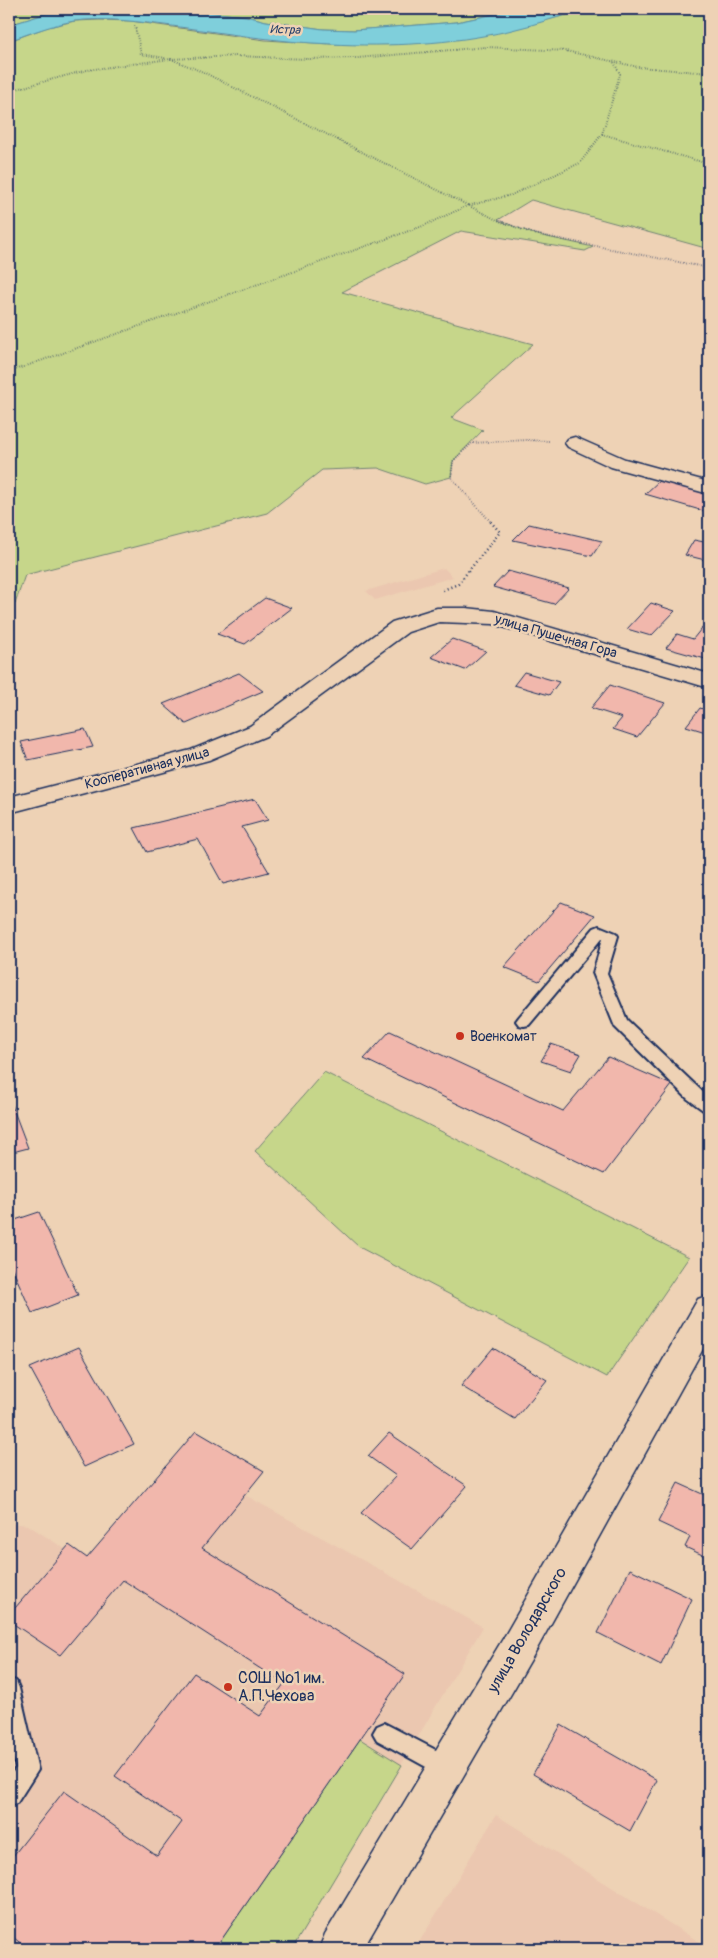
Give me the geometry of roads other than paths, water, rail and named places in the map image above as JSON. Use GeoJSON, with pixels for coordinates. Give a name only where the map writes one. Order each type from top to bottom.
{"type":"FeatureCollection","features":[{"type":"Feature","properties":{"kind":"street"},"geometry":{"type":"LineString","coordinates":[[575,443],[618,464],[709,488]]}},
{"type":"Feature","properties":{"kind":"street","name":"улица Пушечная Гора"},"geometry":{"type":"LineString","coordinates":[[400,627],[437,615],[466,615],[494,618],[709,681]]}},
{"type":"Feature","properties":{"kind":"street","name":"Кооперативная улица"},"geometry":{"type":"LineString","coordinates":[[9,805],[200,756],[258,731],[400,627]]}},
{"type":"Feature","properties":{"kind":"street","name":"улица Володарского"},"geometry":{"type":"LineString","coordinates":[[340,1949],[520,1644],[709,1308]]}},
{"type":"Feature","properties":{"kind":"lane"},"geometry":{"type":"LineString","coordinates":[[524,1022],[599,931],[611,936],[600,973],[620,1023],[694,1095],[709,1106]]}},
{"type":"Feature","properties":{"kind":"lane"},"geometry":{"type":"LineString","coordinates":[[9,1688],[28,1770],[9,1795]]}},
{"type":"Feature","properties":{"kind":"lane"},"geometry":{"type":"LineString","coordinates":[[384,1733],[447,1767]]}},
{"type":"Feature","properties":{"kind":"water","name":"Истра"},"geometry":{"type":"Polygon","coordinates":[[[69,9],[176,9],[246,16],[266,21],[323,29],[354,30],[457,22],[518,9],[589,9],[518,29],[465,39],[420,44],[353,45],[311,43],[111,20],[74,21],[9,41],[9,25],[55,11],[69,9]]]}},
{"type":"Feature","properties":{"kind":"place","name":"Военкомат"},"geometry":{"type":"Point","coordinates":[460,1036]}},
{"type":"Feature","properties":{"kind":"place","name":"СОШ №1 им. А.П.Чехова"},"geometry":{"type":"Point","coordinates":[228,1687]}}]}
